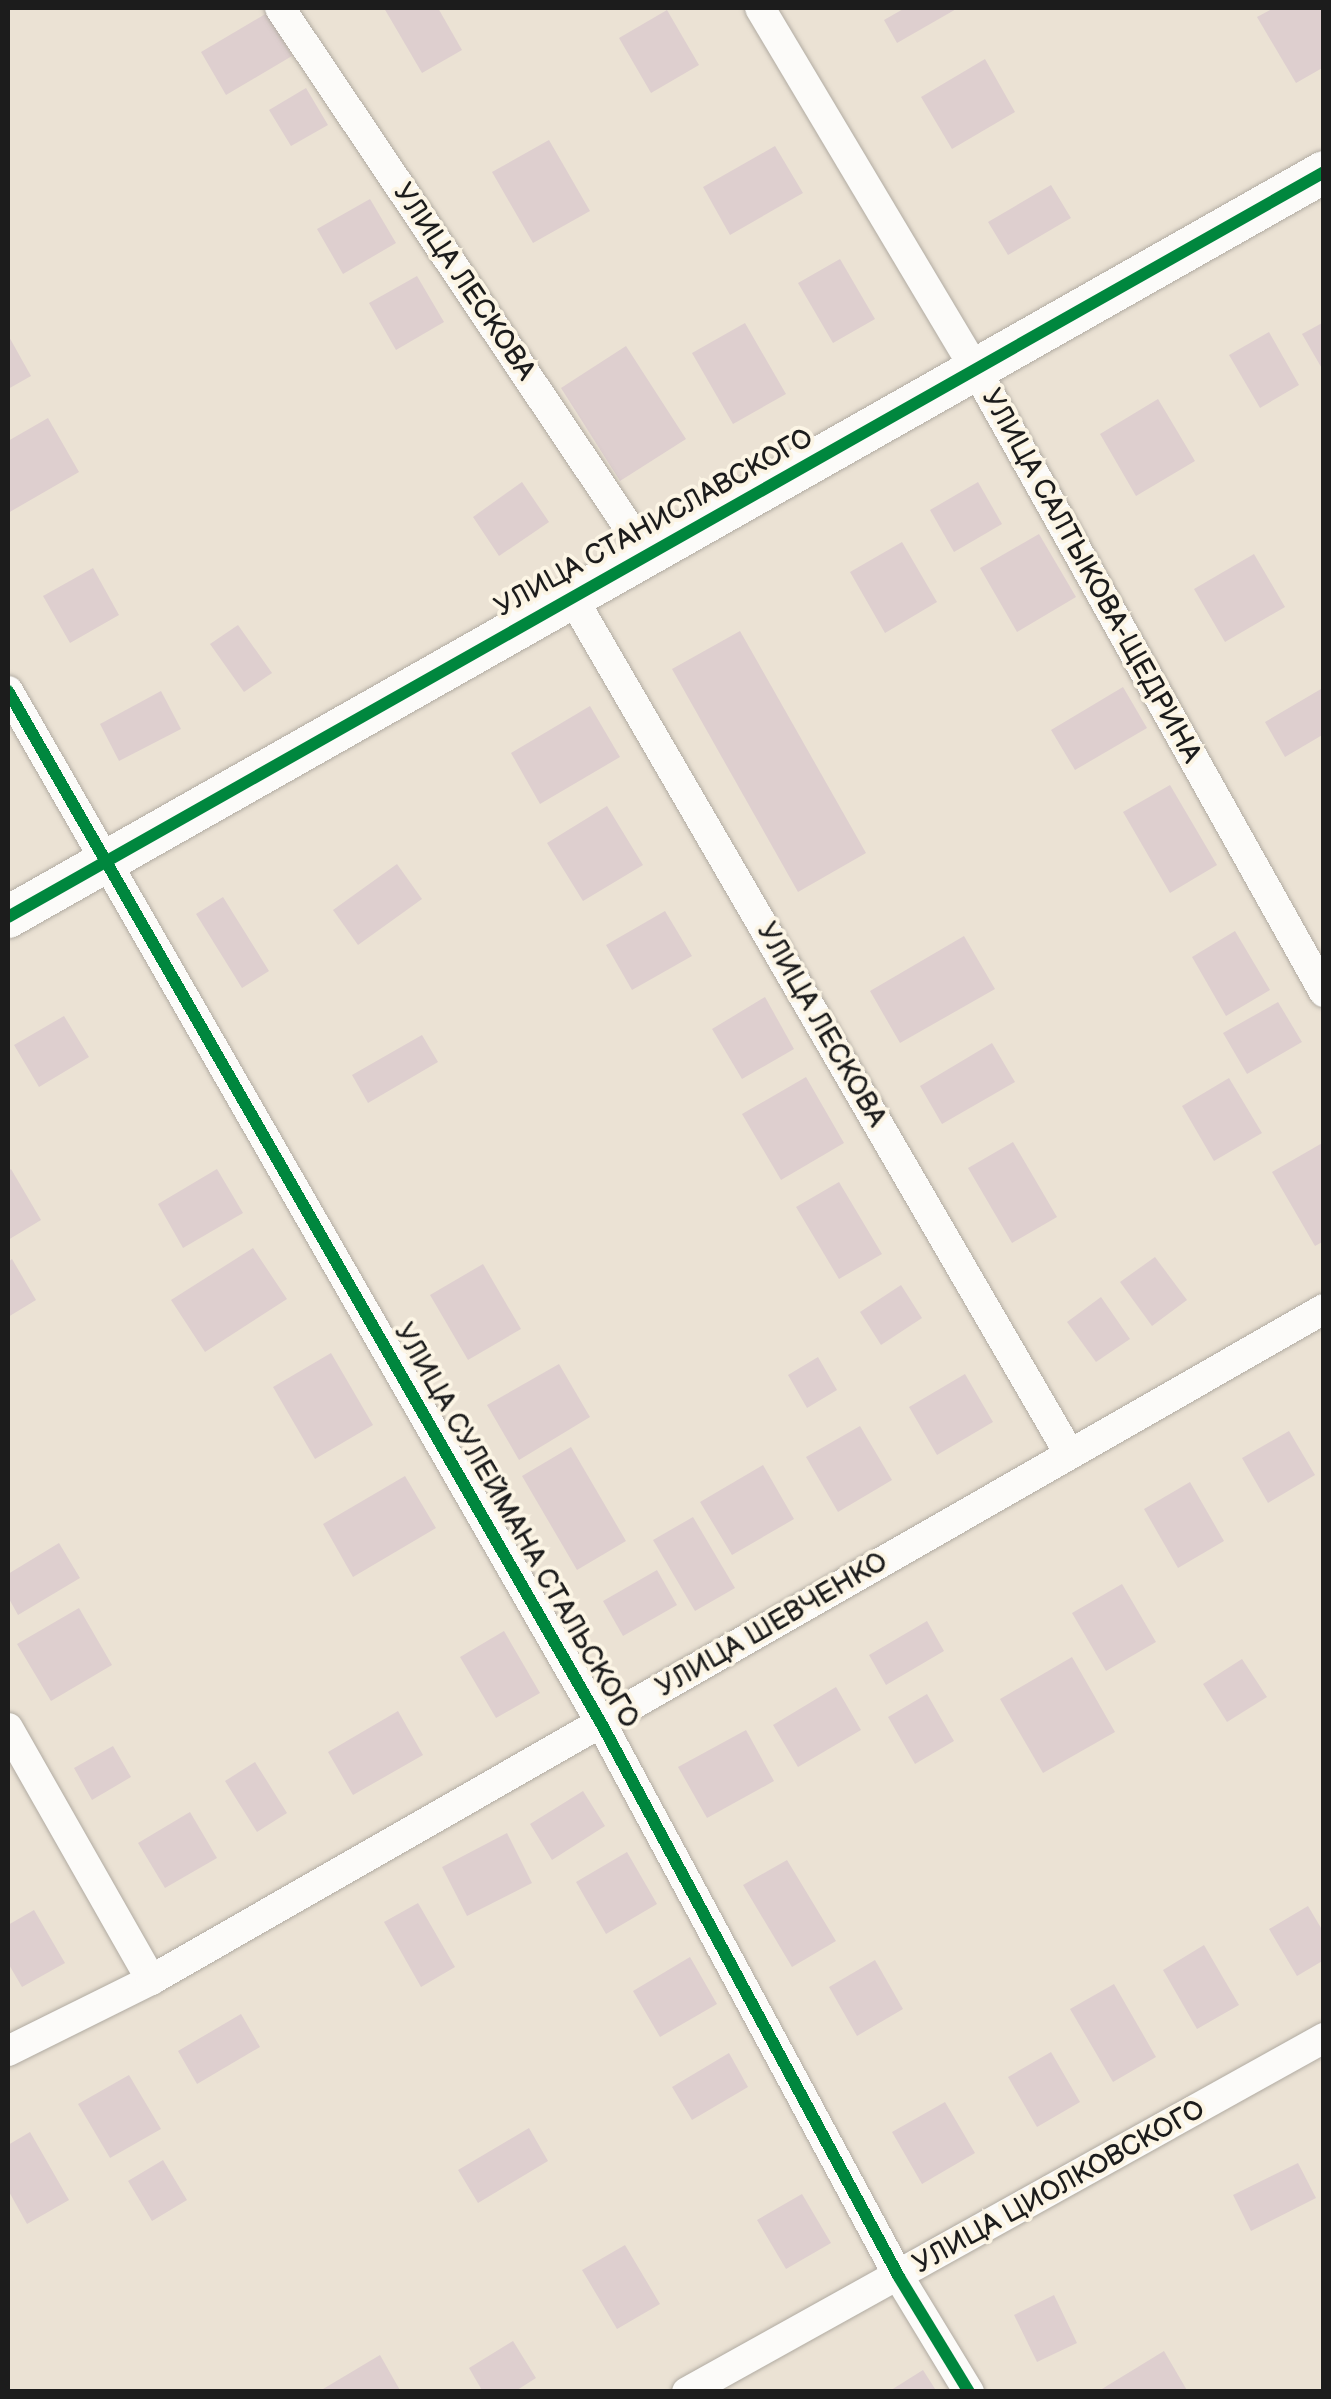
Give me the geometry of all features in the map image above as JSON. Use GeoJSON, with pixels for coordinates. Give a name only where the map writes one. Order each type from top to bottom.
{"type":"FeatureCollection","features":[{"type":"Feature","properties":{"kind":"street","name":"УЛИЦА ЛЕСКОВА"},"geometry":{"type":"LineString","coordinates":[[280,8],[648,556]]}},
{"type":"Feature","properties":{"kind":"street","name":"УЛИЦА САЛТЫКОВА-ЩЕДРИНА"},"geometry":{"type":"LineString","coordinates":[[760,8],[976,370],[1324,992]]}},
{"type":"Feature","properties":{"kind":"street","name":"УЛИЦА СТАНИСЛАВСКОГО"},"geometry":{"type":"LineString","coordinates":[[8,917],[1324,172]]}},
{"type":"Feature","properties":{"kind":"street","name":"УЛИЦА ЛЕСКОВА"},"geometry":{"type":"LineString","coordinates":[[572,597],[1069,1454]]}},
{"type":"Feature","properties":{"kind":"street","name":"УЛИЦА СУЛЕЙМАНА СТАЛЬСКОГО"},"geometry":{"type":"LineString","coordinates":[[8,691],[601,1723],[899,2277],[970,2392]]}},
{"type":"Feature","properties":{"kind":"street","name":"УЛИЦА ШЕВЧЕНКО"},"geometry":{"type":"LineString","coordinates":[[8,2051],[150,1980],[1324,1309]]}},
{"type":"Feature","properties":{"kind":"street"},"geometry":{"type":"LineString","coordinates":[[8,1728],[150,1980]]}},
{"type":"Feature","properties":{"kind":"street","name":"УЛИЦА ЦИОЛКОВСКОГО"},"geometry":{"type":"LineString","coordinates":[[688,2392],[1324,2038]]}},
{"type":"Feature","properties":{"kind":"building"},"geometry":{"type":"Polygon","coordinates":[[[384,8],[438,8],[462,50],[422,73],[384,8]]]}},
{"type":"Feature","properties":{"kind":"building"},"geometry":{"type":"Polygon","coordinates":[[[905,8],[958,8],[897,43],[884,20],[905,8]]]}},
{"type":"Feature","properties":{"kind":"building"},"geometry":{"type":"Polygon","coordinates":[[[1274,8],[1324,8],[1324,67],[1296,83],[1257,17],[1274,8]]]}},
{"type":"Feature","properties":{"kind":"building"},"geometry":{"type":"Polygon","coordinates":[[[667,10],[699,65],[651,93],[619,38],[667,10]]]}},
{"type":"Feature","properties":{"kind":"building"},"geometry":{"type":"Polygon","coordinates":[[[267,13],[292,56],[226,95],[201,52],[267,13]]]}},
{"type":"Feature","properties":{"kind":"building"},"geometry":{"type":"Polygon","coordinates":[[[985,59],[1015,112],[952,149],[921,97],[985,59]]]}},
{"type":"Feature","properties":{"kind":"building"},"geometry":{"type":"Polygon","coordinates":[[[306,88],[328,125],[291,146],[269,110],[306,88]]]}},
{"type":"Feature","properties":{"kind":"building"},"geometry":{"type":"Polygon","coordinates":[[[549,140],[590,211],[533,243],[492,172],[549,140]]]}},
{"type":"Feature","properties":{"kind":"building"},"geometry":{"type":"Polygon","coordinates":[[[775,146],[803,193],[730,235],[703,187],[775,146]]]}},
{"type":"Feature","properties":{"kind":"building"},"geometry":{"type":"Polygon","coordinates":[[[1051,185],[1071,218],[1008,255],[988,222],[1051,185]]]}},
{"type":"Feature","properties":{"kind":"building"},"geometry":{"type":"Polygon","coordinates":[[[370,199],[396,243],[343,274],[317,229],[370,199]]]}},
{"type":"Feature","properties":{"kind":"building"},"geometry":{"type":"Polygon","coordinates":[[[840,259],[875,319],[833,343],[798,283],[840,259]]]}},
{"type":"Feature","properties":{"kind":"building"},"geometry":{"type":"Polygon","coordinates":[[[417,276],[444,322],[396,350],[369,303],[417,276]]]}},
{"type":"Feature","properties":{"kind":"building"},"geometry":{"type":"Polygon","coordinates":[[[1324,322],[1324,372],[1302,334],[1324,322]]]}},
{"type":"Feature","properties":{"kind":"building"},"geometry":{"type":"Polygon","coordinates":[[[745,323],[786,394],[733,424],[692,353],[745,323]]]}},
{"type":"Feature","properties":{"kind":"building"},"geometry":{"type":"Polygon","coordinates":[[[1269,332],[1299,385],[1260,408],[1229,355],[1269,332]]]}},
{"type":"Feature","properties":{"kind":"building"},"geometry":{"type":"Polygon","coordinates":[[[8,335],[31,376],[8,389],[8,335]]]}},
{"type":"Feature","properties":{"kind":"building"},"geometry":{"type":"Polygon","coordinates":[[[626,346],[686,439],[620,481],[561,388],[626,346]]]}},
{"type":"Feature","properties":{"kind":"building"},"geometry":{"type":"Polygon","coordinates":[[[1158,399],[1195,461],[1136,496],[1100,434],[1158,399]]]}},
{"type":"Feature","properties":{"kind":"building"},"geometry":{"type":"Polygon","coordinates":[[[48,418],[79,472],[8,513],[8,441],[48,418]]]}},
{"type":"Feature","properties":{"kind":"building"},"geometry":{"type":"Polygon","coordinates":[[[522,482],[549,522],[499,556],[473,517],[522,482]]]}},
{"type":"Feature","properties":{"kind":"building"},"geometry":{"type":"Polygon","coordinates":[[[978,482],[1002,524],[954,552],[930,510],[978,482]]]}},
{"type":"Feature","properties":{"kind":"building"},"geometry":{"type":"Polygon","coordinates":[[[1039,534],[1076,597],[1017,632],[980,568],[1039,534]]]}},
{"type":"Feature","properties":{"kind":"building"},"geometry":{"type":"Polygon","coordinates":[[[902,542],[937,602],[885,633],[850,572],[902,542]]]}},
{"type":"Feature","properties":{"kind":"building"},"geometry":{"type":"Polygon","coordinates":[[[1254,554],[1285,607],[1225,642],[1194,589],[1254,554]]]}},
{"type":"Feature","properties":{"kind":"building"},"geometry":{"type":"Polygon","coordinates":[[[93,568],[119,615],[70,643],[43,596],[93,568]]]}},
{"type":"Feature","properties":{"kind":"building"},"geometry":{"type":"Polygon","coordinates":[[[238,625],[272,673],[244,692],[210,644],[238,625]]]}},
{"type":"Feature","properties":{"kind":"building"},"geometry":{"type":"Polygon","coordinates":[[[740,631],[866,853],[798,892],[672,669],[740,631]]]}},
{"type":"Feature","properties":{"kind":"building"},"geometry":{"type":"Polygon","coordinates":[[[1123,687],[1147,728],[1075,770],[1051,730],[1123,687]]]}},
{"type":"Feature","properties":{"kind":"building"},"geometry":{"type":"Polygon","coordinates":[[[1321,689],[1324,734],[1285,757],[1265,722],[1321,689]]]}},
{"type":"Feature","properties":{"kind":"building"},"geometry":{"type":"Polygon","coordinates":[[[161,691],[181,729],[119,761],[100,724],[161,691]]]}},
{"type":"Feature","properties":{"kind":"building"},"geometry":{"type":"Polygon","coordinates":[[[590,706],[620,757],[540,804],[511,753],[590,706]]]}},
{"type":"Feature","properties":{"kind":"building"},"geometry":{"type":"Polygon","coordinates":[[[1170,785],[1217,865],[1170,893],[1123,812],[1170,785]]]}},
{"type":"Feature","properties":{"kind":"building"},"geometry":{"type":"Polygon","coordinates":[[[607,806],[643,865],[583,901],[547,843],[607,806]]]}},
{"type":"Feature","properties":{"kind":"building"},"geometry":{"type":"Polygon","coordinates":[[[397,864],[422,899],[358,945],[333,910],[397,864]]]}},
{"type":"Feature","properties":{"kind":"building"},"geometry":{"type":"Polygon","coordinates":[[[223,897],[269,971],[242,988],[196,914],[223,897]]]}},
{"type":"Feature","properties":{"kind":"building"},"geometry":{"type":"Polygon","coordinates":[[[665,911],[692,956],[632,990],[606,945],[665,911]]]}},
{"type":"Feature","properties":{"kind":"building"},"geometry":{"type":"Polygon","coordinates":[[[1235,931],[1270,990],[1226,1016],[1192,957],[1235,931]]]}},
{"type":"Feature","properties":{"kind":"building"},"geometry":{"type":"Polygon","coordinates":[[[964,936],[995,989],[900,1043],[870,991],[964,936]]]}},
{"type":"Feature","properties":{"kind":"building"},"geometry":{"type":"Polygon","coordinates":[[[765,997],[794,1049],[742,1079],[712,1029],[765,997]]]}},
{"type":"Feature","properties":{"kind":"building"},"geometry":{"type":"Polygon","coordinates":[[[1278,1002],[1302,1042],[1247,1074],[1223,1033],[1278,1002]]]}},
{"type":"Feature","properties":{"kind":"building"},"geometry":{"type":"Polygon","coordinates":[[[64,1016],[89,1057],[39,1087],[14,1045],[64,1016]]]}},
{"type":"Feature","properties":{"kind":"building"},"geometry":{"type":"Polygon","coordinates":[[[422,1035],[438,1062],[368,1103],[352,1075],[422,1035]]]}},
{"type":"Feature","properties":{"kind":"building"},"geometry":{"type":"Polygon","coordinates":[[[992,1043],[1015,1082],[942,1124],[920,1086],[992,1043]]]}},
{"type":"Feature","properties":{"kind":"building"},"geometry":{"type":"Polygon","coordinates":[[[806,1077],[844,1143],[781,1180],[742,1114],[806,1077]]]}},
{"type":"Feature","properties":{"kind":"building"},"geometry":{"type":"Polygon","coordinates":[[[1229,1078],[1262,1133],[1214,1161],[1182,1106],[1229,1078]]]}},
{"type":"Feature","properties":{"kind":"building"},"geometry":{"type":"Polygon","coordinates":[[[1013,1142],[1057,1217],[1012,1243],[968,1168],[1013,1142]]]}},
{"type":"Feature","properties":{"kind":"building"},"geometry":{"type":"Polygon","coordinates":[[[1324,1142],[1324,1241],[1315,1246],[1272,1172],[1324,1142]]]}},
{"type":"Feature","properties":{"kind":"building"},"geometry":{"type":"Polygon","coordinates":[[[11,1169],[41,1220],[8,1240],[8,1171],[11,1169]]]}},
{"type":"Feature","properties":{"kind":"building"},"geometry":{"type":"Polygon","coordinates":[[[217,1169],[243,1213],[183,1248],[158,1204],[217,1169]]]}},
{"type":"Feature","properties":{"kind":"building"},"geometry":{"type":"Polygon","coordinates":[[[839,1182],[882,1254],[839,1279],[796,1207],[839,1182]]]}},
{"type":"Feature","properties":{"kind":"building"},"geometry":{"type":"Polygon","coordinates":[[[253,1248],[287,1299],[205,1352],[171,1300],[253,1248]]]}},
{"type":"Feature","properties":{"kind":"building"},"geometry":{"type":"Polygon","coordinates":[[[1155,1257],[1187,1300],[1152,1326],[1120,1282],[1155,1257]]]}},
{"type":"Feature","properties":{"kind":"building"},"geometry":{"type":"Polygon","coordinates":[[[12,1259],[36,1300],[8,1317],[8,1262],[12,1259]]]}},
{"type":"Feature","properties":{"kind":"building"},"geometry":{"type":"Polygon","coordinates":[[[483,1264],[521,1329],[468,1360],[430,1295],[483,1264]]]}},
{"type":"Feature","properties":{"kind":"building"},"geometry":{"type":"Polygon","coordinates":[[[901,1285],[922,1318],[881,1345],[860,1312],[901,1285]]]}},
{"type":"Feature","properties":{"kind":"building"},"geometry":{"type":"Polygon","coordinates":[[[1101,1297],[1130,1339],[1096,1362],[1067,1322],[1101,1297]]]}},
{"type":"Feature","properties":{"kind":"building"},"geometry":{"type":"Polygon","coordinates":[[[331,1353],[373,1425],[315,1459],[273,1387],[331,1353]]]}},
{"type":"Feature","properties":{"kind":"building"},"geometry":{"type":"Polygon","coordinates":[[[818,1357],[837,1390],[807,1408],[788,1375],[818,1357]]]}},
{"type":"Feature","properties":{"kind":"building"},"geometry":{"type":"Polygon","coordinates":[[[559,1364],[590,1417],[519,1460],[487,1405],[559,1364]]]}},
{"type":"Feature","properties":{"kind":"building"},"geometry":{"type":"Polygon","coordinates":[[[965,1374],[993,1422],[937,1455],[909,1407],[965,1374]]]}},
{"type":"Feature","properties":{"kind":"building"},"geometry":{"type":"Polygon","coordinates":[[[860,1426],[892,1480],[838,1512],[806,1457],[860,1426]]]}},
{"type":"Feature","properties":{"kind":"building"},"geometry":{"type":"Polygon","coordinates":[[[1289,1431],[1315,1475],[1268,1503],[1242,1458],[1289,1431]]]}},
{"type":"Feature","properties":{"kind":"building"},"geometry":{"type":"Polygon","coordinates":[[[571,1447],[626,1541],[577,1570],[522,1476],[571,1447]]]}},
{"type":"Feature","properties":{"kind":"building"},"geometry":{"type":"Polygon","coordinates":[[[763,1465],[794,1519],[732,1555],[700,1502],[763,1465]]]}},
{"type":"Feature","properties":{"kind":"building"},"geometry":{"type":"Polygon","coordinates":[[[405,1476],[436,1528],[353,1577],[323,1524],[405,1476]]]}},
{"type":"Feature","properties":{"kind":"building"},"geometry":{"type":"Polygon","coordinates":[[[1190,1482],[1224,1541],[1178,1568],[1144,1509],[1190,1482]]]}},
{"type":"Feature","properties":{"kind":"building"},"geometry":{"type":"Polygon","coordinates":[[[693,1517],[735,1588],[695,1611],[653,1540],[693,1517]]]}},
{"type":"Feature","properties":{"kind":"building"},"geometry":{"type":"Polygon","coordinates":[[[59,1543],[80,1578],[18,1615],[8,1597],[8,1574],[59,1543]]]}},
{"type":"Feature","properties":{"kind":"building"},"geometry":{"type":"Polygon","coordinates":[[[657,1570],[677,1605],[623,1636],[603,1601],[657,1570]]]}},
{"type":"Feature","properties":{"kind":"building"},"geometry":{"type":"Polygon","coordinates":[[[1122,1584],[1156,1642],[1106,1671],[1072,1613],[1122,1584]]]}},
{"type":"Feature","properties":{"kind":"building"},"geometry":{"type":"Polygon","coordinates":[[[79,1608],[112,1665],[51,1701],[17,1644],[79,1608]]]}},
{"type":"Feature","properties":{"kind":"building"},"geometry":{"type":"Polygon","coordinates":[[[927,1621],[944,1651],[886,1685],[869,1655],[927,1621]]]}},
{"type":"Feature","properties":{"kind":"building"},"geometry":{"type":"Polygon","coordinates":[[[504,1631],[540,1693],[496,1718],[460,1657],[504,1631]]]}},
{"type":"Feature","properties":{"kind":"building"},"geometry":{"type":"Polygon","coordinates":[[[1072,1657],[1115,1732],[1043,1773],[1000,1699],[1072,1657]]]}},
{"type":"Feature","properties":{"kind":"building"},"geometry":{"type":"Polygon","coordinates":[[[1242,1659],[1267,1697],[1227,1722],[1203,1684],[1242,1659]]]}},
{"type":"Feature","properties":{"kind":"building"},"geometry":{"type":"Polygon","coordinates":[[[836,1687],[861,1730],[798,1767],[773,1725],[836,1687]]]}},
{"type":"Feature","properties":{"kind":"building"},"geometry":{"type":"Polygon","coordinates":[[[927,1694],[954,1741],[915,1764],[888,1717],[927,1694]]]}},
{"type":"Feature","properties":{"kind":"building"},"geometry":{"type":"Polygon","coordinates":[[[398,1711],[423,1755],[353,1795],[328,1752],[398,1711]]]}},
{"type":"Feature","properties":{"kind":"building"},"geometry":{"type":"Polygon","coordinates":[[[746,1730],[774,1781],[707,1818],[678,1767],[746,1730]]]}},
{"type":"Feature","properties":{"kind":"building"},"geometry":{"type":"Polygon","coordinates":[[[113,1746],[131,1777],[92,1800],[74,1768],[113,1746]]]}},
{"type":"Feature","properties":{"kind":"building"},"geometry":{"type":"Polygon","coordinates":[[[255,1762],[287,1813],[257,1832],[225,1781],[255,1762]]]}},
{"type":"Feature","properties":{"kind":"building"},"geometry":{"type":"Polygon","coordinates":[[[583,1791],[605,1826],[552,1860],[530,1824],[583,1791]]]}},
{"type":"Feature","properties":{"kind":"building"},"geometry":{"type":"Polygon","coordinates":[[[190,1812],[217,1858],[165,1888],[138,1843],[190,1812]]]}},
{"type":"Feature","properties":{"kind":"building"},"geometry":{"type":"Polygon","coordinates":[[[507,1833],[532,1883],[467,1916],[442,1867],[507,1833]]]}},
{"type":"Feature","properties":{"kind":"building"},"geometry":{"type":"Polygon","coordinates":[[[627,1852],[657,1904],[606,1934],[576,1882],[627,1852]]]}},
{"type":"Feature","properties":{"kind":"building"},"geometry":{"type":"Polygon","coordinates":[[[787,1860],[836,1941],[792,1967],[743,1885],[787,1860]]]}},
{"type":"Feature","properties":{"kind":"building"},"geometry":{"type":"Polygon","coordinates":[[[418,1903],[455,1967],[421,1987],[384,1922],[418,1903]]]}},
{"type":"Feature","properties":{"kind":"building"},"geometry":{"type":"Polygon","coordinates":[[[1308,1906],[1324,1933],[1324,1960],[1297,1976],[1269,1929],[1308,1906]]]}},
{"type":"Feature","properties":{"kind":"building"},"geometry":{"type":"Polygon","coordinates":[[[34,1910],[65,1963],[22,1987],[8,1963],[8,1925],[34,1910]]]}},
{"type":"Feature","properties":{"kind":"building"},"geometry":{"type":"Polygon","coordinates":[[[1204,1945],[1239,2005],[1197,2029],[1163,1970],[1204,1945]]]}},
{"type":"Feature","properties":{"kind":"building"},"geometry":{"type":"Polygon","coordinates":[[[690,1957],[717,2004],[660,2037],[633,1991],[690,1957]]]}},
{"type":"Feature","properties":{"kind":"building"},"geometry":{"type":"Polygon","coordinates":[[[875,1960],[903,2009],[857,2036],[829,1987],[875,1960]]]}},
{"type":"Feature","properties":{"kind":"building"},"geometry":{"type":"Polygon","coordinates":[[[1114,1984],[1156,2057],[1113,2082],[1070,2009],[1114,1984]]]}},
{"type":"Feature","properties":{"kind":"building"},"geometry":{"type":"Polygon","coordinates":[[[241,2014],[260,2047],[197,2084],[178,2051],[241,2014]]]}},
{"type":"Feature","properties":{"kind":"building"},"geometry":{"type":"Polygon","coordinates":[[[1051,2052],[1080,2102],[1037,2127],[1008,2077],[1051,2052]]]}},
{"type":"Feature","properties":{"kind":"building"},"geometry":{"type":"Polygon","coordinates":[[[729,2053],[748,2087],[692,2120],[672,2087],[729,2053]]]}},
{"type":"Feature","properties":{"kind":"building"},"geometry":{"type":"Polygon","coordinates":[[[129,2075],[161,2129],[110,2158],[78,2104],[129,2075]]]}},
{"type":"Feature","properties":{"kind":"building"},"geometry":{"type":"Polygon","coordinates":[[[945,2102],[975,2153],[922,2184],[892,2132],[945,2102]]]}},
{"type":"Feature","properties":{"kind":"building"},"geometry":{"type":"Polygon","coordinates":[[[529,2128],[548,2161],[478,2203],[458,2170],[529,2128]]]}},
{"type":"Feature","properties":{"kind":"building"},"geometry":{"type":"Polygon","coordinates":[[[30,2132],[69,2200],[27,2224],[8,2190],[8,2145],[30,2132]]]}},
{"type":"Feature","properties":{"kind":"building"},"geometry":{"type":"Polygon","coordinates":[[[163,2160],[187,2200],[152,2221],[128,2181],[163,2160]]]}},
{"type":"Feature","properties":{"kind":"building"},"geometry":{"type":"Polygon","coordinates":[[[1298,2163],[1316,2198],[1251,2231],[1233,2195],[1298,2163]]]}},
{"type":"Feature","properties":{"kind":"building"},"geometry":{"type":"Polygon","coordinates":[[[802,2194],[831,2243],[786,2269],[757,2220],[802,2194]]]}},
{"type":"Feature","properties":{"kind":"building"},"geometry":{"type":"Polygon","coordinates":[[[625,2245],[660,2304],[617,2329],[582,2270],[625,2245]]]}},
{"type":"Feature","properties":{"kind":"building"},"geometry":{"type":"Polygon","coordinates":[[[1054,2295],[1077,2343],[1037,2362],[1014,2315],[1054,2295]]]}},
{"type":"Feature","properties":{"kind":"building"},"geometry":{"type":"Polygon","coordinates":[[[513,2341],[536,2378],[514,2392],[483,2392],[469,2368],[513,2341]]]}},
{"type":"Feature","properties":{"kind":"building"},"geometry":{"type":"Polygon","coordinates":[[[1164,2351],[1188,2392],[1097,2392],[1164,2351]]]}},
{"type":"Feature","properties":{"kind":"building"},"geometry":{"type":"Polygon","coordinates":[[[380,2355],[401,2392],[318,2392],[380,2355]]]}},
{"type":"Feature","properties":{"kind":"building"},"geometry":{"type":"Polygon","coordinates":[[[923,2370],[937,2392],[888,2392],[923,2370]]]}},
{"type":"Feature","properties":{"kind":"cycle path"},"geometry":{"type":"LineString","coordinates":[[8,917],[1324,172]]}},
{"type":"Feature","properties":{"kind":"cycle path"},"geometry":{"type":"LineString","coordinates":[[8,691],[601,1723],[899,2277],[969,2392]]}}]}
